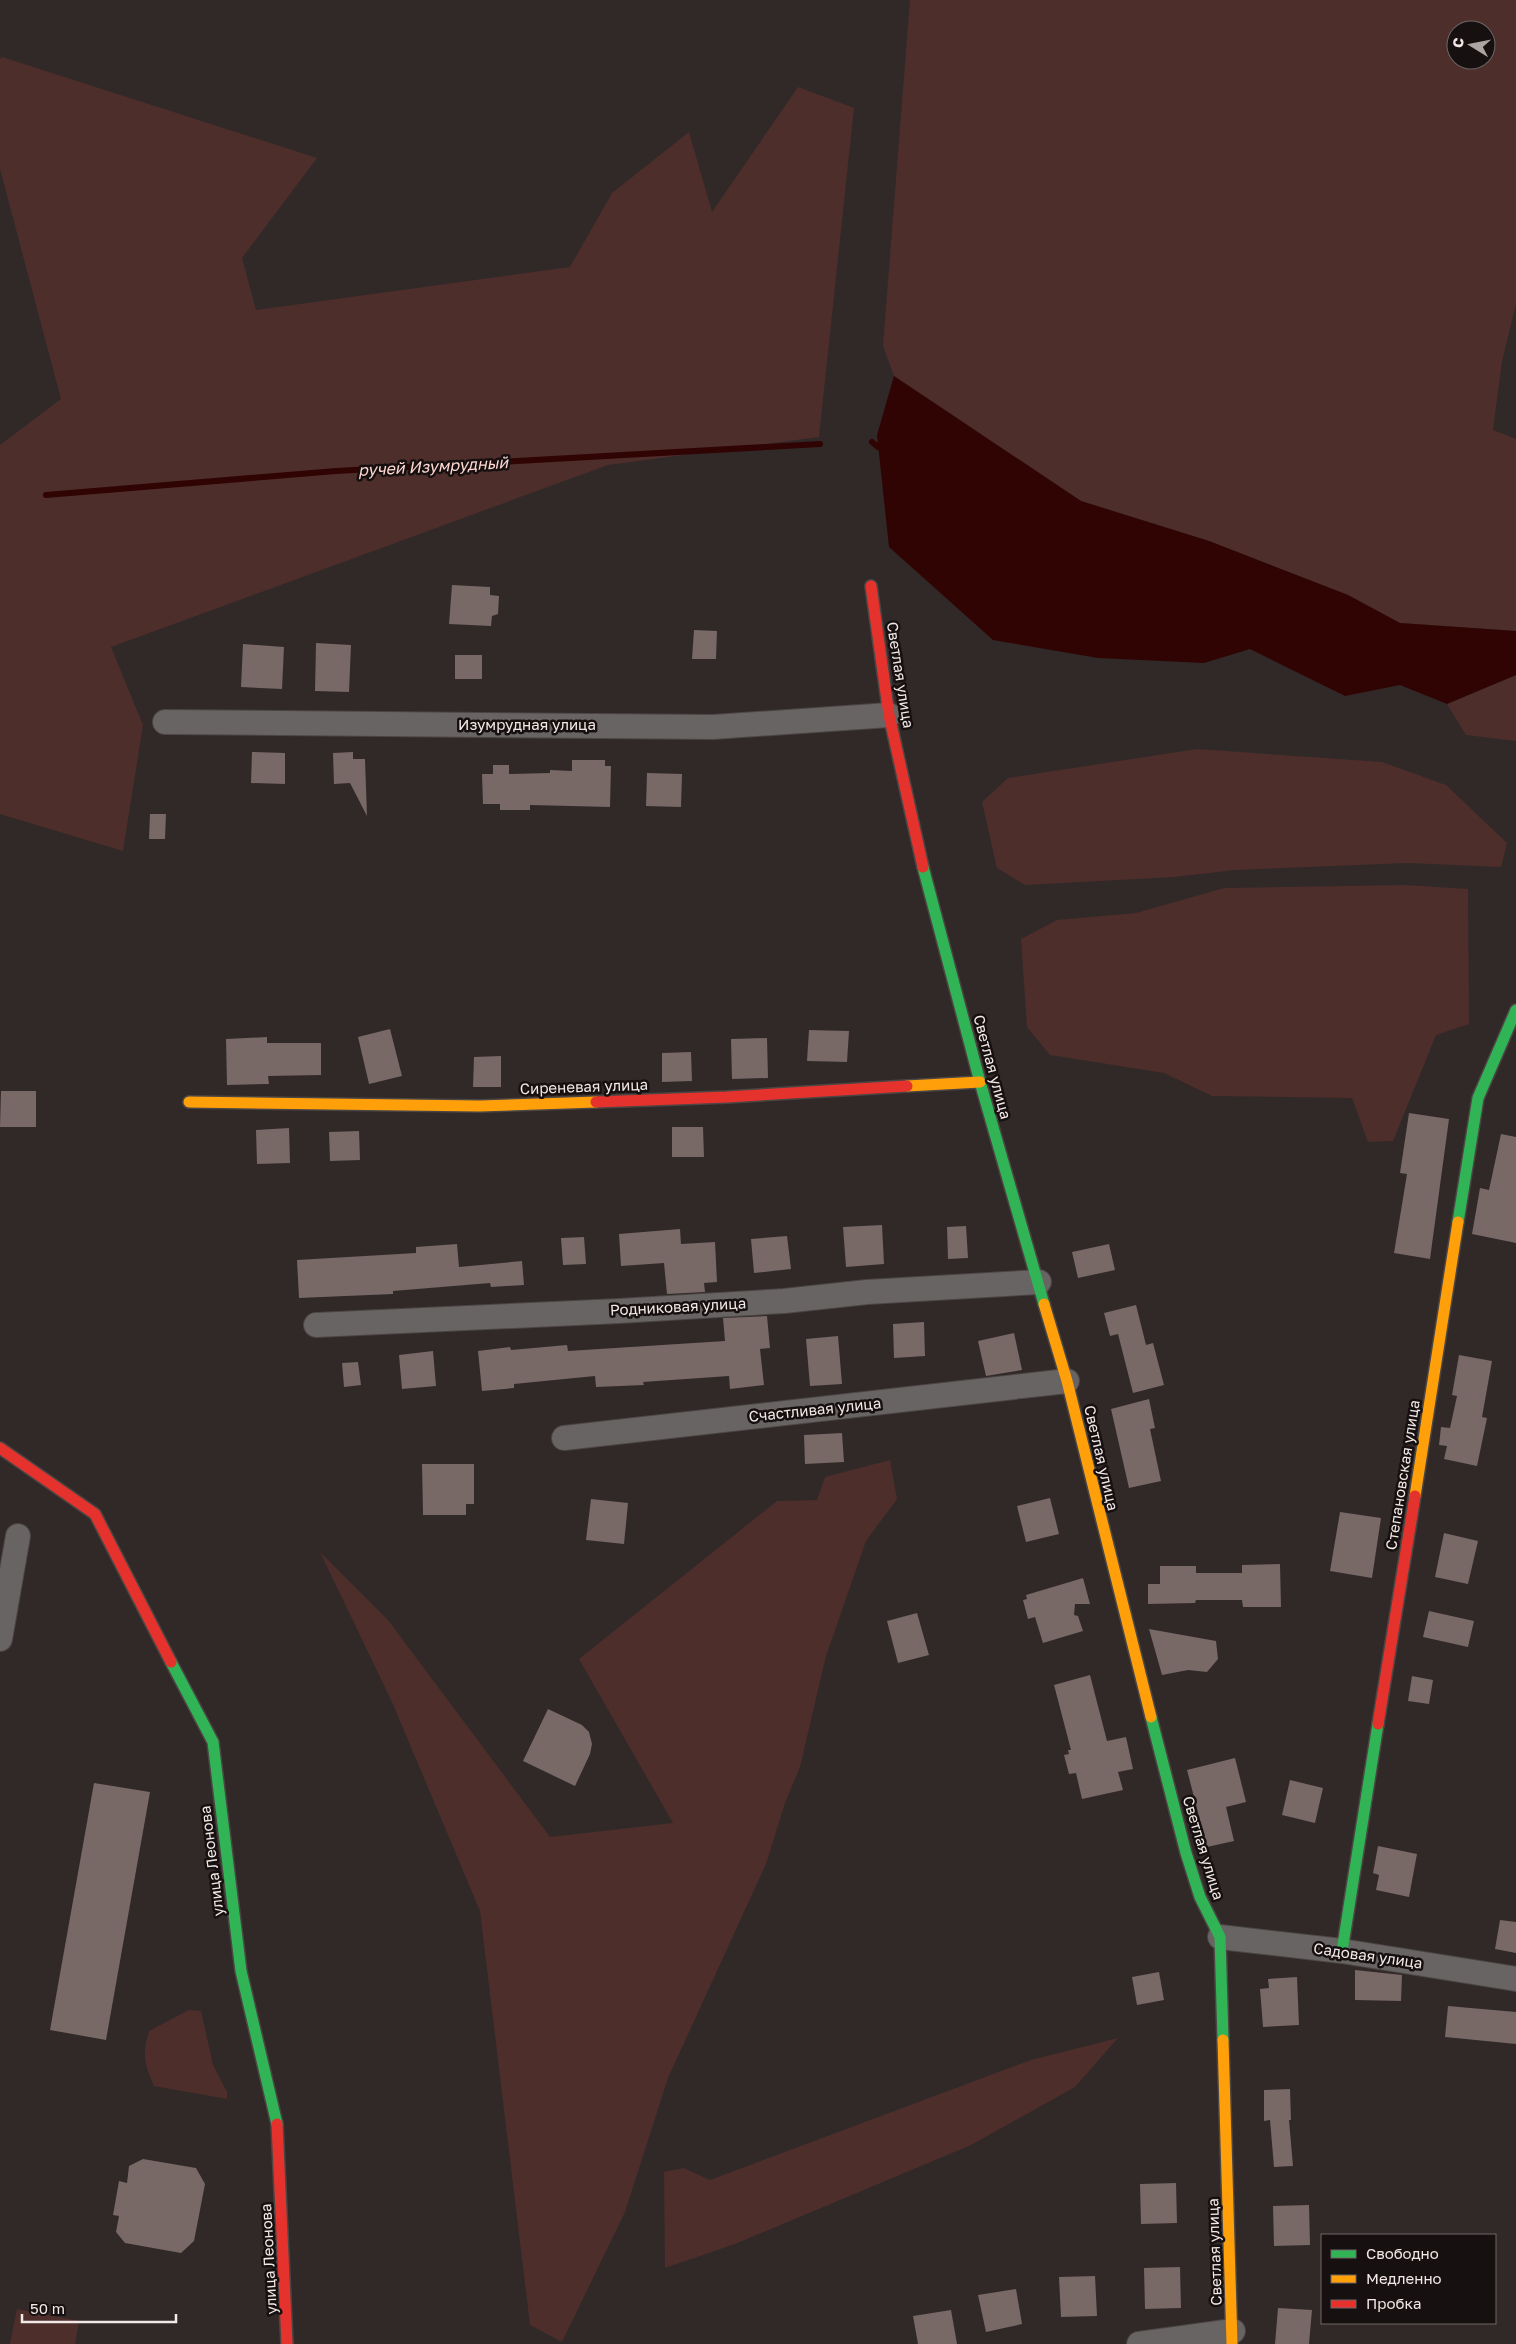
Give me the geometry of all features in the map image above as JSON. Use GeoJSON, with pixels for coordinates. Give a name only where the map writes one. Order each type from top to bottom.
{"type":"FeatureCollection","features":[{"type":"Feature","properties":{"kind":"street","name":"Светлая улица"},"geometry":{"type":"LineString","coordinates":[[871,586],[889,715],[922,861],[980,1082],[1067,1381],[1105,1540],[1186,1853],[1200,1897],[1220,1937],[1232,2337]]}},
{"type":"Feature","properties":{"kind":"street","name":"Изумрудная улица"},"geometry":{"type":"LineString","coordinates":[[165,722],[713,727],[889,715]]}},
{"type":"Feature","properties":{"kind":"street","name":"Степановская улица"},"geometry":{"type":"LineString","coordinates":[[1342,1951],[1478,1098],[1516,1010]]}},
{"type":"Feature","properties":{"kind":"street","name":"Сиреневая улица"},"geometry":{"type":"LineString","coordinates":[[189,1102],[480,1106],[727,1097],[980,1082]]}},
{"type":"Feature","properties":{"kind":"street","name":"Родниковая улица"},"geometry":{"type":"LineString","coordinates":[[316,1325],[784,1301],[867,1292],[1039,1282]]}},
{"type":"Feature","properties":{"kind":"street","name":"Счастливая улица"},"geometry":{"type":"LineString","coordinates":[[564,1438],[1067,1381]]}},
{"type":"Feature","properties":{"kind":"street","name":"улица Леонова"},"geometry":{"type":"LineString","coordinates":[[0,1448],[95,1514],[213,1742],[241,1971],[277,2119],[287,2344]]}},
{"type":"Feature","properties":{"kind":"street"},"geometry":{"type":"LineString","coordinates":[[0,1640],[18,1536]]}},
{"type":"Feature","properties":{"kind":"street","name":"Садовая улица"},"geometry":{"type":"LineString","coordinates":[[1220,1937],[1342,1951],[1516,1979]]}},
{"type":"Feature","properties":{"kind":"street"},"geometry":{"type":"LineString","coordinates":[[1138,2344],[1232,2337]]}},
{"type":"Feature","properties":{"kind":"shaded area"},"geometry":{"type":"Polygon","coordinates":[[[910,0],[1516,0],[1516,304],[1502,361],[1493,430],[1516,439],[1516,631],[1400,623],[1348,595],[1209,541],[1081,501],[894,376],[883,346],[910,0]]]}},
{"type":"Feature","properties":{"kind":"shaded area"},"geometry":{"type":"Polygon","coordinates":[[[2,57],[317,158],[242,258],[256,310],[570,267],[612,193],[689,132],[712,212],[798,87],[854,108],[819,437],[608,465],[111,647],[143,725],[123,851],[0,814],[0,445],[61,399],[0,169],[0,59],[2,57]]]}},
{"type":"Feature","properties":{"kind":"shaded area"},"geometry":{"type":"Polygon","coordinates":[[[894,376],[1081,501],[1209,541],[1348,595],[1400,623],[1516,631],[1516,675],[1447,704],[1400,685],[1345,696],[1250,649],[1204,663],[1098,658],[993,640],[889,547],[877,435],[894,376]]]}},
{"type":"Feature","properties":{"kind":"shaded area"},"geometry":{"type":"Polygon","coordinates":[[[1516,675],[1516,741],[1466,735],[1447,704],[1516,675]]]}},
{"type":"Feature","properties":{"kind":"shaded area"},"geometry":{"type":"Polygon","coordinates":[[[1197,749],[1382,762],[1446,785],[1507,843],[1501,867],[1408,863],[1235,870],[1174,877],[1025,885],[997,868],[982,802],[1008,778],[1197,749]]]}},
{"type":"Feature","properties":{"kind":"shaded area"},"geometry":{"type":"Polygon","coordinates":[[[1405,885],[1468,889],[1469,1024],[1436,1035],[1393,1141],[1368,1142],[1352,1098],[1212,1096],[1164,1073],[1050,1055],[1027,1027],[1021,939],[1057,920],[1136,913],[1224,888],[1405,885]]]}},
{"type":"Feature","properties":{"kind":"shaded area"},"geometry":{"type":"Polygon","coordinates":[[[890,1460],[897,1499],[866,1541],[826,1656],[800,1767],[785,1803],[766,1864],[668,2078],[625,2212],[562,2342],[530,2325],[480,1911],[392,1702],[320,1552],[388,1620],[550,1837],[673,1823],[579,1659],[777,1501],[817,1500],[825,1477],[890,1460]]]}},
{"type":"Feature","properties":{"kind":"shaded area"},"geometry":{"type":"Polygon","coordinates":[[[189,2010],[201,2011],[213,2065],[227,2092],[227,2099],[154,2086],[145,2059],[145,2046],[149,2031],[189,2010]]]}},
{"type":"Feature","properties":{"kind":"shaded area"},"geometry":{"type":"Polygon","coordinates":[[[1118,2038],[1075,2087],[971,2145],[735,2244],[665,2268],[664,2172],[684,2168],[710,2180],[1031,2060],[1118,2038]]]}},
{"type":"Feature","properties":{"kind":"shaded area"},"geometry":{"type":"Polygon","coordinates":[[[17,2309],[79,2321],[75,2344],[10,2344],[17,2309]]]}},
{"type":"Feature","properties":{"kind":"building"},"geometry":{"type":"Polygon","coordinates":[[[452,585],[490,587],[490,595],[499,596],[498,614],[492,616],[491,626],[449,624],[452,585]]]}},
{"type":"Feature","properties":{"kind":"building"},"geometry":{"type":"Polygon","coordinates":[[[694,630],[717,631],[716,659],[692,659],[694,630]]]}},
{"type":"Feature","properties":{"kind":"building"},"geometry":{"type":"Polygon","coordinates":[[[316,643],[351,645],[349,692],[315,691],[316,643]]]}},
{"type":"Feature","properties":{"kind":"building"},"geometry":{"type":"Polygon","coordinates":[[[243,644],[284,647],[282,689],[241,687],[243,644]]]}},
{"type":"Feature","properties":{"kind":"building"},"geometry":{"type":"Polygon","coordinates":[[[455,655],[482,655],[482,679],[455,679],[455,655]]]}},
{"type":"Feature","properties":{"kind":"building"},"geometry":{"type":"Polygon","coordinates":[[[252,752],[285,753],[285,784],[251,783],[252,752]]]}},
{"type":"Feature","properties":{"kind":"building"},"geometry":{"type":"Polygon","coordinates":[[[353,752],[353,759],[365,759],[367,816],[350,783],[334,784],[333,753],[353,752]]]}},
{"type":"Feature","properties":{"kind":"building"},"geometry":{"type":"Polygon","coordinates":[[[572,760],[605,760],[605,766],[611,766],[610,807],[530,805],[530,810],[500,810],[500,804],[483,804],[482,774],[493,774],[493,765],[509,765],[509,774],[550,773],[550,770],[572,771],[572,760]]]}},
{"type":"Feature","properties":{"kind":"building"},"geometry":{"type":"Polygon","coordinates":[[[647,773],[682,774],[681,807],[646,806],[647,773]]]}},
{"type":"Feature","properties":{"kind":"building"},"geometry":{"type":"Polygon","coordinates":[[[150,814],[166,814],[165,839],[149,839],[150,814]]]}},
{"type":"Feature","properties":{"kind":"building"},"geometry":{"type":"Polygon","coordinates":[[[390,1029],[402,1076],[369,1084],[358,1037],[390,1029]]]}},
{"type":"Feature","properties":{"kind":"building"},"geometry":{"type":"Polygon","coordinates":[[[809,1030],[849,1031],[847,1062],[807,1061],[809,1030]]]}},
{"type":"Feature","properties":{"kind":"building"},"geometry":{"type":"Polygon","coordinates":[[[267,1037],[267,1043],[321,1043],[321,1075],[268,1076],[269,1084],[227,1085],[226,1039],[267,1037]]]}},
{"type":"Feature","properties":{"kind":"building"},"geometry":{"type":"Polygon","coordinates":[[[767,1038],[768,1078],[732,1079],[731,1039],[767,1038]]]}},
{"type":"Feature","properties":{"kind":"building"},"geometry":{"type":"Polygon","coordinates":[[[691,1052],[692,1081],[662,1082],[662,1053],[691,1052]]]}},
{"type":"Feature","properties":{"kind":"building"},"geometry":{"type":"Polygon","coordinates":[[[501,1056],[501,1087],[473,1087],[474,1057],[501,1056]]]}},
{"type":"Feature","properties":{"kind":"building"},"geometry":{"type":"Polygon","coordinates":[[[1,1091],[36,1091],[36,1127],[0,1127],[1,1091]]]}},
{"type":"Feature","properties":{"kind":"building"},"geometry":{"type":"Polygon","coordinates":[[[1409,1113],[1449,1119],[1430,1259],[1394,1253],[1407,1174],[1400,1173],[1409,1113]]]}},
{"type":"Feature","properties":{"kind":"building"},"geometry":{"type":"Polygon","coordinates":[[[672,1127],[703,1127],[704,1157],[672,1157],[672,1127]]]}},
{"type":"Feature","properties":{"kind":"building"},"geometry":{"type":"Polygon","coordinates":[[[289,1128],[290,1163],[257,1164],[256,1130],[289,1128]]]}},
{"type":"Feature","properties":{"kind":"building"},"geometry":{"type":"Polygon","coordinates":[[[359,1131],[360,1160],[330,1161],[329,1132],[359,1131]]]}},
{"type":"Feature","properties":{"kind":"building"},"geometry":{"type":"Polygon","coordinates":[[[1501,1134],[1516,1137],[1516,1243],[1472,1234],[1480,1188],[1489,1190],[1501,1134]]]}},
{"type":"Feature","properties":{"kind":"building"},"geometry":{"type":"Polygon","coordinates":[[[882,1225],[884,1264],[846,1267],[843,1227],[882,1225]]]}},
{"type":"Feature","properties":{"kind":"building"},"geometry":{"type":"Polygon","coordinates":[[[966,1226],[968,1258],[948,1259],[947,1227],[966,1226]]]}},
{"type":"Feature","properties":{"kind":"building"},"geometry":{"type":"Polygon","coordinates":[[[680,1229],[681,1244],[715,1242],[717,1282],[704,1283],[705,1292],[667,1294],[664,1263],[621,1266],[619,1234],[680,1229]]]}},
{"type":"Feature","properties":{"kind":"building"},"geometry":{"type":"Polygon","coordinates":[[[787,1236],[791,1269],[754,1273],[751,1239],[787,1236]]]}},
{"type":"Feature","properties":{"kind":"building"},"geometry":{"type":"Polygon","coordinates":[[[584,1237],[586,1264],[563,1265],[561,1238],[584,1237]]]}},
{"type":"Feature","properties":{"kind":"building"},"geometry":{"type":"Polygon","coordinates":[[[457,1244],[459,1267],[522,1261],[524,1285],[491,1287],[490,1283],[393,1291],[393,1294],[299,1298],[297,1260],[416,1253],[416,1247],[457,1244]]]}},
{"type":"Feature","properties":{"kind":"building"},"geometry":{"type":"Polygon","coordinates":[[[1109,1244],[1115,1270],[1078,1278],[1072,1252],[1109,1244]]]}},
{"type":"Feature","properties":{"kind":"building"},"geometry":{"type":"Polygon","coordinates":[[[1136,1305],[1146,1345],[1153,1343],[1164,1385],[1133,1393],[1118,1334],[1110,1336],[1104,1313],[1136,1305]]]}},
{"type":"Feature","properties":{"kind":"building"},"geometry":{"type":"Polygon","coordinates":[[[767,1316],[770,1348],[760,1349],[764,1385],[730,1389],[729,1376],[643,1382],[644,1385],[596,1387],[595,1376],[514,1384],[514,1388],[482,1391],[478,1351],[510,1347],[511,1350],[567,1345],[568,1351],[725,1341],[723,1318],[767,1316]]]}},
{"type":"Feature","properties":{"kind":"building"},"geometry":{"type":"Polygon","coordinates":[[[924,1322],[925,1356],[894,1358],[893,1324],[924,1322]]]}},
{"type":"Feature","properties":{"kind":"building"},"geometry":{"type":"Polygon","coordinates":[[[1014,1333],[1022,1370],[986,1376],[978,1341],[1014,1333]]]}},
{"type":"Feature","properties":{"kind":"building"},"geometry":{"type":"Polygon","coordinates":[[[838,1336],[842,1384],[810,1386],[806,1339],[838,1336]]]}},
{"type":"Feature","properties":{"kind":"building"},"geometry":{"type":"Polygon","coordinates":[[[433,1351],[436,1386],[402,1389],[399,1355],[433,1351]]]}},
{"type":"Feature","properties":{"kind":"building"},"geometry":{"type":"Polygon","coordinates":[[[1459,1355],[1492,1361],[1482,1417],[1487,1418],[1477,1466],[1444,1459],[1447,1446],[1439,1445],[1441,1427],[1450,1428],[1457,1396],[1452,1395],[1459,1355]]]}},
{"type":"Feature","properties":{"kind":"building"},"geometry":{"type":"Polygon","coordinates":[[[358,1362],[361,1385],[344,1387],[342,1363],[358,1362]]]}},
{"type":"Feature","properties":{"kind":"building"},"geometry":{"type":"Polygon","coordinates":[[[1149,1399],[1155,1428],[1150,1429],[1161,1481],[1129,1488],[1111,1409],[1149,1399]]]}},
{"type":"Feature","properties":{"kind":"building"},"geometry":{"type":"Polygon","coordinates":[[[842,1433],[844,1462],[805,1464],[804,1435],[842,1433]]]}},
{"type":"Feature","properties":{"kind":"building"},"geometry":{"type":"Polygon","coordinates":[[[422,1464],[474,1464],[474,1504],[466,1504],[466,1515],[423,1515],[422,1464]]]}},
{"type":"Feature","properties":{"kind":"building"},"geometry":{"type":"Polygon","coordinates":[[[1050,1498],[1059,1534],[1026,1542],[1017,1506],[1050,1498]]]}},
{"type":"Feature","properties":{"kind":"building"},"geometry":{"type":"Polygon","coordinates":[[[591,1499],[628,1503],[624,1544],[586,1540],[591,1499]]]}},
{"type":"Feature","properties":{"kind":"building"},"geometry":{"type":"Polygon","coordinates":[[[1340,1512],[1381,1518],[1372,1578],[1330,1571],[1340,1512]]]}},
{"type":"Feature","properties":{"kind":"building"},"geometry":{"type":"Polygon","coordinates":[[[1444,1533],[1478,1541],[1468,1584],[1435,1577],[1444,1533]]]}},
{"type":"Feature","properties":{"kind":"building"},"geometry":{"type":"Polygon","coordinates":[[[1280,1564],[1281,1607],[1243,1607],[1242,1600],[1196,1600],[1195,1603],[1148,1604],[1148,1584],[1160,1584],[1160,1566],[1196,1566],[1196,1573],[1242,1573],[1242,1565],[1280,1564]]]}},
{"type":"Feature","properties":{"kind":"building"},"geometry":{"type":"Polygon","coordinates":[[[1083,1578],[1090,1604],[1075,1604],[1074,1615],[1078,1616],[1083,1631],[1043,1643],[1035,1617],[1028,1619],[1023,1600],[1027,1599],[1026,1595],[1083,1578]]]}},
{"type":"Feature","properties":{"kind":"building"},"geometry":{"type":"Polygon","coordinates":[[[1429,1611],[1474,1621],[1468,1647],[1423,1637],[1429,1611]]]}},
{"type":"Feature","properties":{"kind":"building"},"geometry":{"type":"Polygon","coordinates":[[[917,1613],[929,1655],[898,1663],[887,1621],[917,1613]]]}},
{"type":"Feature","properties":{"kind":"building"},"geometry":{"type":"Polygon","coordinates":[[[1149,1629],[1216,1641],[1218,1659],[1207,1672],[1188,1670],[1162,1675],[1149,1629]]]}},
{"type":"Feature","properties":{"kind":"building"},"geometry":{"type":"Polygon","coordinates":[[[1090,1675],[1107,1741],[1126,1737],[1133,1769],[1118,1772],[1123,1790],[1082,1799],[1076,1773],[1069,1774],[1064,1755],[1069,1754],[1068,1750],[1071,1750],[1054,1685],[1090,1675]]]}},
{"type":"Feature","properties":{"kind":"building"},"geometry":{"type":"Polygon","coordinates":[[[1412,1676],[1433,1680],[1429,1704],[1408,1701],[1412,1676]]]}},
{"type":"Feature","properties":{"kind":"building"},"geometry":{"type":"Polygon","coordinates":[[[548,1709],[582,1725],[589,1732],[592,1744],[590,1754],[575,1786],[523,1761],[548,1709]]]}},
{"type":"Feature","properties":{"kind":"building"},"geometry":{"type":"Polygon","coordinates":[[[1235,1758],[1246,1802],[1226,1807],[1234,1841],[1207,1847],[1187,1770],[1235,1758]]]}},
{"type":"Feature","properties":{"kind":"building"},"geometry":{"type":"Polygon","coordinates":[[[1290,1780],[1323,1788],[1315,1823],[1282,1815],[1290,1780]]]}},
{"type":"Feature","properties":{"kind":"building"},"geometry":{"type":"Polygon","coordinates":[[[94,1783],[150,1792],[106,2040],[50,2030],[94,1783]]]}},
{"type":"Feature","properties":{"kind":"building"},"geometry":{"type":"Polygon","coordinates":[[[1378,1846],[1417,1854],[1409,1897],[1376,1890],[1379,1875],[1373,1873],[1378,1846]]]}},
{"type":"Feature","properties":{"kind":"building"},"geometry":{"type":"Polygon","coordinates":[[[1500,1920],[1516,1922],[1516,1953],[1495,1949],[1500,1920]]]}},
{"type":"Feature","properties":{"kind":"building"},"geometry":{"type":"Polygon","coordinates":[[[1355,1970],[1402,1975],[1401,2001],[1355,2000],[1355,1970]]]}},
{"type":"Feature","properties":{"kind":"building"},"geometry":{"type":"Polygon","coordinates":[[[1159,1972],[1164,2000],[1137,2005],[1132,1977],[1159,1972]]]}},
{"type":"Feature","properties":{"kind":"building"},"geometry":{"type":"Polygon","coordinates":[[[1297,1977],[1299,2025],[1263,2027],[1260,1989],[1269,1988],[1268,1979],[1297,1977]]]}},
{"type":"Feature","properties":{"kind":"building"},"geometry":{"type":"Polygon","coordinates":[[[1448,2006],[1516,2012],[1516,2044],[1445,2037],[1448,2006]]]}},
{"type":"Feature","properties":{"kind":"building"},"geometry":{"type":"Polygon","coordinates":[[[1290,2089],[1291,2120],[1289,2120],[1293,2166],[1274,2167],[1270,2120],[1264,2121],[1264,2090],[1290,2089]]]}},
{"type":"Feature","properties":{"kind":"building"},"geometry":{"type":"Polygon","coordinates":[[[143,2159],[196,2168],[205,2184],[194,2241],[181,2253],[125,2243],[116,2232],[119,2216],[113,2215],[119,2181],[127,2183],[129,2166],[143,2159]]]}},
{"type":"Feature","properties":{"kind":"building"},"geometry":{"type":"Polygon","coordinates":[[[1176,2183],[1177,2223],[1141,2224],[1140,2184],[1176,2183]]]}},
{"type":"Feature","properties":{"kind":"building"},"geometry":{"type":"Polygon","coordinates":[[[1309,2205],[1310,2245],[1274,2246],[1273,2206],[1309,2205]]]}},
{"type":"Feature","properties":{"kind":"building"},"geometry":{"type":"Polygon","coordinates":[[[1180,2267],[1181,2308],[1145,2309],[1144,2268],[1180,2267]]]}},
{"type":"Feature","properties":{"kind":"building"},"geometry":{"type":"Polygon","coordinates":[[[1095,2276],[1097,2316],[1061,2317],[1059,2277],[1095,2276]]]}},
{"type":"Feature","properties":{"kind":"building"},"geometry":{"type":"Polygon","coordinates":[[[1016,2289],[1022,2324],[986,2332],[978,2295],[1016,2289]]]}},
{"type":"Feature","properties":{"kind":"building"},"geometry":{"type":"Polygon","coordinates":[[[1278,2308],[1312,2310],[1309,2344],[1275,2344],[1278,2308]]]}},
{"type":"Feature","properties":{"kind":"building"},"geometry":{"type":"Polygon","coordinates":[[[951,2310],[957,2344],[918,2344],[913,2316],[951,2310]]]}},
{"type":"Feature","properties":{"kind":"waterway","name":"ручей Изумрудный"},"geometry":{"type":"LineString","coordinates":[[872,442],[878,447]]}},
{"type":"Feature","properties":{"kind":"waterway","name":"ручей Изумрудный"},"geometry":{"type":"LineString","coordinates":[[46,495],[336,471],[820,444]]}},
{"type":"Feature","properties":{"kind":"traffic: fast"},"geometry":{"type":"LineString","coordinates":[[923,867],[980,1082],[1044,1304]]}},
{"type":"Feature","properties":{"kind":"traffic: fast"},"geometry":{"type":"LineString","coordinates":[[1458,1222],[1478,1098],[1516,1010]]}},
{"type":"Feature","properties":{"kind":"traffic: fast"},"geometry":{"type":"LineString","coordinates":[[171,1662],[213,1742],[241,1971],[277,2124]]}},
{"type":"Feature","properties":{"kind":"traffic: fast"},"geometry":{"type":"LineString","coordinates":[[1151,1717],[1186,1853],[1200,1897],[1220,1937],[1223,2040]]}},
{"type":"Feature","properties":{"kind":"traffic: fast"},"geometry":{"type":"LineString","coordinates":[[1342,1951],[1378,1724]]}},
{"type":"Feature","properties":{"kind":"traffic: slow"},"geometry":{"type":"LineString","coordinates":[[907,1086],[980,1082]]}},
{"type":"Feature","properties":{"kind":"traffic: slow"},"geometry":{"type":"LineString","coordinates":[[189,1102],[480,1106],[596,1102]]}},
{"type":"Feature","properties":{"kind":"traffic: slow"},"geometry":{"type":"LineString","coordinates":[[1415,1496],[1458,1222]]}},
{"type":"Feature","properties":{"kind":"traffic: slow"},"geometry":{"type":"LineString","coordinates":[[1044,1304],[1067,1381],[1151,1717]]}},
{"type":"Feature","properties":{"kind":"traffic: slow"},"geometry":{"type":"LineString","coordinates":[[1223,2040],[1232,2344]]}},
{"type":"Feature","properties":{"kind":"traffic: jam"},"geometry":{"type":"LineString","coordinates":[[871,586],[889,715],[923,867]]}},
{"type":"Feature","properties":{"kind":"traffic: jam"},"geometry":{"type":"LineString","coordinates":[[596,1102],[727,1097],[907,1086]]}},
{"type":"Feature","properties":{"kind":"traffic: jam"},"geometry":{"type":"LineString","coordinates":[[0,1448],[95,1514],[171,1662]]}},
{"type":"Feature","properties":{"kind":"traffic: jam"},"geometry":{"type":"LineString","coordinates":[[1378,1724],[1415,1496]]}},
{"type":"Feature","properties":{"kind":"traffic: jam"},"geometry":{"type":"LineString","coordinates":[[277,2124],[287,2344]]}}]}
